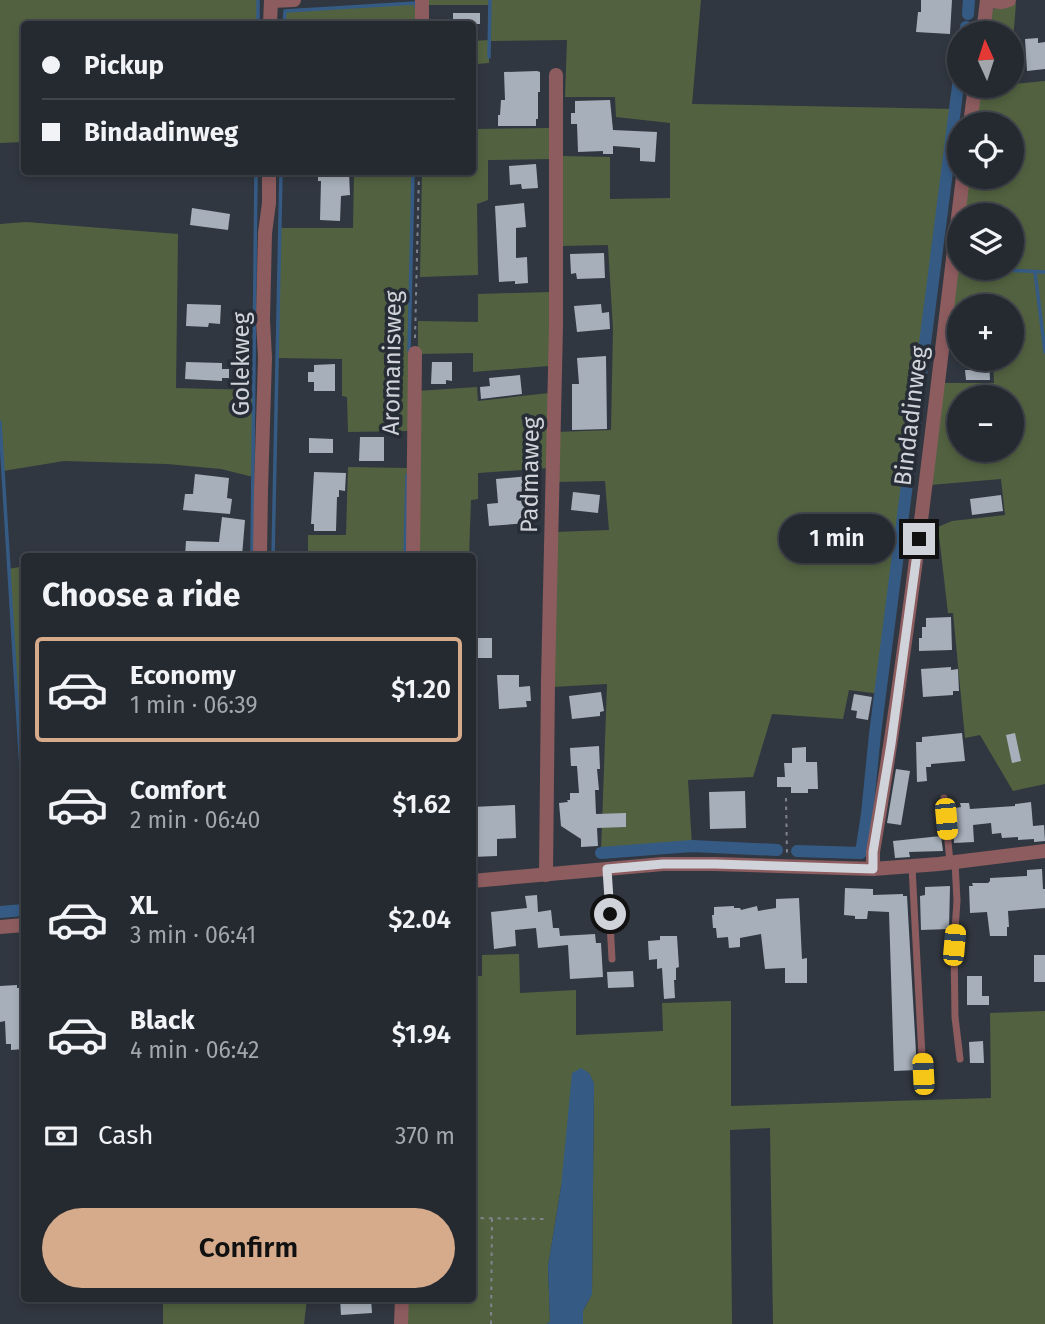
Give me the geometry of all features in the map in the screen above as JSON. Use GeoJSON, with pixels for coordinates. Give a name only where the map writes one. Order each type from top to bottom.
{"type":"FeatureCollection","features":[{"type":"Feature","properties":{"kind":"street"},"geometry":{"type":"LineString","coordinates":[[270,21],[271,1],[295,0]]}},
{"type":"Feature","properties":{"kind":"street"},"geometry":{"type":"LineString","coordinates":[[422,0],[422,21]]}},
{"type":"Feature","properties":{"kind":"street"},"geometry":{"type":"LineString","coordinates":[[984,21],[987,1],[1009,0]]}},
{"type":"Feature","properties":{"kind":"street","name":"Padmaweg"},"geometry":{"type":"LineString","coordinates":[[546,874],[555,326],[556,75]]}},
{"type":"Feature","properties":{"kind":"street","name":"Golekweg"},"geometry":{"type":"LineString","coordinates":[[260,553],[269,175]]}},
{"type":"Feature","properties":{"kind":"street","name":"Bindadinweg"},"geometry":{"type":"LineString","coordinates":[[873,869],[873,852],[912,593],[962,189]]}},
{"type":"Feature","properties":{"kind":"street","name":"Aromanisweg"},"geometry":{"type":"LineString","coordinates":[[413,553],[415,352]]}},
{"type":"Feature","properties":{"kind":"street"},"geometry":{"type":"LineString","coordinates":[[476,881],[663,864],[873,869],[1045,851]]}},
{"type":"Feature","properties":{"kind":"street"},"geometry":{"type":"LineString","coordinates":[[0,927],[21,925]]}},
{"type":"Feature","properties":{"kind":"street"},"geometry":{"type":"LineString","coordinates":[[401,1324],[402,1302]]}},
{"type":"Feature","properties":{"kind":"lane"},"geometry":{"type":"LineString","coordinates":[[944,798],[957,901],[954,945],[955,1017],[960,1059]]}},
{"type":"Feature","properties":{"kind":"lane"},"geometry":{"type":"LineString","coordinates":[[912,866],[923,1074]]}},
{"type":"Feature","properties":{"kind":"lane"},"geometry":{"type":"LineString","coordinates":[[607,869],[612,959]]}},
{"type":"Feature","properties":{"kind":"path","name":"Aromanisweg"},"geometry":{"type":"LineString","coordinates":[[415,352],[419,175]]}},
{"type":"Feature","properties":{"kind":"path"},"geometry":{"type":"LineString","coordinates":[[786,798],[787,866]]}},
{"type":"Feature","properties":{"kind":"path"},"geometry":{"type":"LineString","coordinates":[[476,1218],[544,1219]]}},
{"type":"Feature","properties":{"kind":"path"},"geometry":{"type":"LineString","coordinates":[[491,1324],[492,1218]]}},
{"type":"Feature","properties":{"kind":"green space"},"geometry":{"type":"Polygon","coordinates":[[[0,0],[258,0],[258,21],[21,21],[21,142],[0,143],[0,0]]]}},
{"type":"Feature","properties":{"kind":"green space"},"geometry":{"type":"Polygon","coordinates":[[[426,0],[701,0],[692,104],[955,109],[955,112],[947,112],[947,172],[881,694],[849,690],[843,719],[772,714],[753,777],[688,780],[692,846],[601,853],[607,684],[552,687],[555,532],[609,530],[605,481],[556,482],[557,432],[611,430],[613,329],[608,245],[560,246],[561,156],[610,157],[610,199],[670,198],[670,123],[616,117],[615,97],[565,97],[567,40],[489,41],[489,63],[477,64],[477,129],[553,128],[552,159],[488,160],[488,200],[477,204],[478,275],[420,277],[422,175],[476,175],[476,41],[489,40],[489,5],[426,5],[426,0]]]}},
{"type":"Feature","properties":{"kind":"green space"},"geometry":{"type":"Polygon","coordinates":[[[416,3],[416,21],[285,21],[285,11],[416,3]]]}},
{"type":"Feature","properties":{"kind":"green space"},"geometry":{"type":"Polygon","coordinates":[[[1016,3],[1015,21],[990,21],[992,10],[1016,3]]]}},
{"type":"Feature","properties":{"kind":"green space"},"geometry":{"type":"Polygon","coordinates":[[[1045,81],[1045,784],[1013,791],[980,735],[965,738],[953,613],[948,613],[938,527],[952,521],[1005,515],[1001,479],[930,485],[942,383],[994,383],[994,371],[1024,371],[1024,294],[955,294],[957,280],[1024,280],[1024,203],[966,203],[968,189],[1024,189],[1024,112],[978,112],[979,98],[1024,98],[1024,83],[1045,81]]]}},
{"type":"Feature","properties":{"kind":"green space"},"geometry":{"type":"Polygon","coordinates":[[[354,175],[413,175],[408,431],[348,432],[347,397],[342,396],[342,359],[278,358],[280,228],[353,228],[354,175]]]}},
{"type":"Feature","properties":{"kind":"green space"},"geometry":{"type":"Polygon","coordinates":[[[26,222],[178,234],[176,388],[254,390],[253,477],[221,469],[167,464],[64,461],[3,471],[0,422],[0,224],[26,222]]]}},
{"type":"Feature","properties":{"kind":"green space"},"geometry":{"type":"Polygon","coordinates":[[[551,292],[549,366],[473,372],[473,353],[418,354],[418,321],[478,322],[478,294],[551,292]]]}},
{"type":"Feature","properties":{"kind":"green space"},"geometry":{"type":"Polygon","coordinates":[[[477,387],[478,401],[549,393],[549,468],[478,473],[478,499],[471,500],[469,553],[416,553],[417,391],[477,387]]]}},
{"type":"Feature","properties":{"kind":"green space"},"geometry":{"type":"Polygon","coordinates":[[[348,467],[407,468],[405,553],[308,553],[308,535],[346,535],[348,467]]]}},
{"type":"Feature","properties":{"kind":"green space"},"geometry":{"type":"Polygon","coordinates":[[[21,567],[21,768],[9,569],[21,567]]]}},
{"type":"Feature","properties":{"kind":"green space"},"geometry":{"type":"Polygon","coordinates":[[[519,954],[520,993],[576,990],[576,1035],[663,1031],[662,1003],[731,1001],[731,1106],[991,1098],[990,1013],[1045,1011],[1045,1324],[773,1324],[770,1128],[730,1130],[732,1324],[583,1324],[583,1311],[592,1294],[594,1083],[589,1073],[561,1187],[548,1266],[550,1321],[547,1324],[405,1324],[406,1302],[476,1302],[476,976],[482,976],[482,955],[519,954]]]}},
{"type":"Feature","properties":{"kind":"green space"},"geometry":{"type":"Polygon","coordinates":[[[163,1302],[307,1302],[304,1324],[163,1324],[163,1302]]]}},
{"type":"Feature","properties":{"kind":"water"},"geometry":{"type":"Polygon","coordinates":[[[581,1068],[589,1073],[594,1083],[592,1294],[583,1311],[583,1324],[547,1324],[550,1321],[548,1266],[561,1187],[572,1073],[581,1068]]]}},
{"type":"Feature","properties":{"kind":"building"},"geometry":{"type":"Polygon","coordinates":[[[921,0],[952,0],[947,34],[916,32],[918,12],[921,12],[921,0]]]}},
{"type":"Feature","properties":{"kind":"building"},"geometry":{"type":"Polygon","coordinates":[[[453,13],[480,13],[480,24],[476,24],[476,21],[453,21],[453,13]]]}},
{"type":"Feature","properties":{"kind":"building"},"geometry":{"type":"Polygon","coordinates":[[[1038,38],[1038,43],[1045,42],[1045,69],[1027,71],[1025,39],[1038,38]]]}},
{"type":"Feature","properties":{"kind":"building"},"geometry":{"type":"Polygon","coordinates":[[[504,72],[540,72],[540,92],[536,126],[498,126],[501,100],[505,100],[504,72]]]}},
{"type":"Feature","properties":{"kind":"building"},"geometry":{"type":"Polygon","coordinates":[[[610,100],[613,130],[657,132],[655,162],[640,161],[640,148],[613,146],[613,154],[603,154],[603,151],[578,152],[577,124],[571,124],[575,101],[610,100]]]}},
{"type":"Feature","properties":{"kind":"building"},"geometry":{"type":"Polygon","coordinates":[[[536,164],[538,188],[522,189],[521,184],[510,185],[509,166],[536,164]]]}},
{"type":"Feature","properties":{"kind":"building"},"geometry":{"type":"Polygon","coordinates":[[[318,175],[349,175],[350,195],[341,196],[340,221],[320,220],[321,181],[318,181],[318,175]]]}},
{"type":"Feature","properties":{"kind":"building"},"geometry":{"type":"Polygon","coordinates":[[[524,203],[526,227],[516,228],[516,258],[527,257],[528,283],[499,282],[495,206],[524,203]]]}},
{"type":"Feature","properties":{"kind":"building"},"geometry":{"type":"Polygon","coordinates":[[[192,208],[230,214],[228,230],[190,225],[192,208]]]}},
{"type":"Feature","properties":{"kind":"building"},"geometry":{"type":"Polygon","coordinates":[[[604,253],[605,278],[577,279],[576,273],[571,274],[570,254],[604,253]]]}},
{"type":"Feature","properties":{"kind":"building"},"geometry":{"type":"Polygon","coordinates":[[[187,304],[221,305],[220,324],[209,323],[208,327],[186,326],[187,304]]]}},
{"type":"Feature","properties":{"kind":"building"},"geometry":{"type":"Polygon","coordinates":[[[601,304],[602,313],[609,312],[610,329],[577,332],[574,306],[601,304]]]}},
{"type":"Feature","properties":{"kind":"building"},"geometry":{"type":"Polygon","coordinates":[[[606,356],[607,429],[572,430],[572,384],[579,384],[577,358],[606,356]]]}},
{"type":"Feature","properties":{"kind":"building"},"geometry":{"type":"Polygon","coordinates":[[[186,362],[222,363],[222,369],[229,369],[229,378],[222,378],[222,381],[185,379],[186,362]]]}},
{"type":"Feature","properties":{"kind":"building"},"geometry":{"type":"Polygon","coordinates":[[[432,362],[452,362],[452,381],[446,380],[446,384],[431,384],[432,362]]]}},
{"type":"Feature","properties":{"kind":"building"},"geometry":{"type":"Polygon","coordinates":[[[335,364],[335,391],[314,391],[314,382],[308,382],[308,372],[314,372],[314,365],[335,364]]]}},
{"type":"Feature","properties":{"kind":"building"},"geometry":{"type":"Polygon","coordinates":[[[965,371],[990,371],[990,380],[966,380],[965,371]]]}},
{"type":"Feature","properties":{"kind":"building"},"geometry":{"type":"Polygon","coordinates":[[[520,375],[522,394],[481,399],[480,387],[490,386],[489,378],[520,375]]]}},
{"type":"Feature","properties":{"kind":"building"},"geometry":{"type":"Polygon","coordinates":[[[360,437],[384,437],[384,461],[359,461],[360,437]]]}},
{"type":"Feature","properties":{"kind":"building"},"geometry":{"type":"Polygon","coordinates":[[[309,438],[333,439],[333,453],[309,453],[309,438]]]}},
{"type":"Feature","properties":{"kind":"building"},"geometry":{"type":"Polygon","coordinates":[[[314,472],[346,473],[345,491],[339,490],[337,497],[336,531],[314,531],[314,524],[311,524],[314,472]]]}},
{"type":"Feature","properties":{"kind":"building"},"geometry":{"type":"Polygon","coordinates":[[[195,474],[229,478],[227,498],[232,499],[230,514],[183,510],[185,494],[193,494],[195,474]]]}},
{"type":"Feature","properties":{"kind":"building"},"geometry":{"type":"Polygon","coordinates":[[[529,476],[531,496],[526,497],[528,523],[489,526],[487,504],[498,503],[496,479],[529,476]]]}},
{"type":"Feature","properties":{"kind":"building"},"geometry":{"type":"Polygon","coordinates":[[[573,492],[600,495],[598,513],[571,510],[573,492]]]}},
{"type":"Feature","properties":{"kind":"building"},"geometry":{"type":"Polygon","coordinates":[[[1001,495],[1003,511],[972,515],[970,499],[1001,495]]]}},
{"type":"Feature","properties":{"kind":"building"},"geometry":{"type":"Polygon","coordinates":[[[222,517],[245,520],[242,553],[185,553],[186,541],[219,542],[222,517]]]}},
{"type":"Feature","properties":{"kind":"building"},"geometry":{"type":"Polygon","coordinates":[[[951,617],[952,650],[919,651],[919,638],[922,638],[922,627],[926,627],[926,618],[951,617]]]}},
{"type":"Feature","properties":{"kind":"building"},"geometry":{"type":"Polygon","coordinates":[[[476,638],[492,638],[492,658],[476,658],[476,638]]]}},
{"type":"Feature","properties":{"kind":"building"},"geometry":{"type":"Polygon","coordinates":[[[951,667],[951,670],[958,669],[959,691],[953,691],[953,695],[923,697],[921,669],[951,667]]]}},
{"type":"Feature","properties":{"kind":"building"},"geometry":{"type":"Polygon","coordinates":[[[497,675],[519,675],[519,687],[530,686],[531,701],[526,701],[527,707],[499,709],[497,675]]]}},
{"type":"Feature","properties":{"kind":"building"},"geometry":{"type":"Polygon","coordinates":[[[601,692],[604,711],[600,712],[600,716],[572,719],[569,696],[601,692]]]}},
{"type":"Feature","properties":{"kind":"building"},"geometry":{"type":"Polygon","coordinates":[[[854,694],[872,697],[868,720],[856,718],[857,711],[851,710],[854,694]]]}},
{"type":"Feature","properties":{"kind":"building"},"geometry":{"type":"Polygon","coordinates":[[[962,733],[965,761],[931,764],[931,767],[926,767],[927,781],[917,782],[916,742],[922,742],[922,737],[962,733]]]}},
{"type":"Feature","properties":{"kind":"building"},"geometry":{"type":"Polygon","coordinates":[[[1015,733],[1021,761],[1012,763],[1006,735],[1015,733]]]}},
{"type":"Feature","properties":{"kind":"building"},"geometry":{"type":"Polygon","coordinates":[[[599,746],[596,814],[626,813],[626,827],[597,828],[598,846],[581,847],[581,839],[561,826],[559,803],[568,802],[570,793],[579,793],[577,766],[571,766],[570,748],[599,746]]]}},
{"type":"Feature","properties":{"kind":"building"},"geometry":{"type":"Polygon","coordinates":[[[806,747],[806,762],[817,762],[818,789],[808,789],[808,793],[791,793],[791,787],[777,787],[777,777],[785,777],[784,763],[792,763],[792,748],[806,747]]]}},
{"type":"Feature","properties":{"kind":"building"},"geometry":{"type":"Polygon","coordinates":[[[896,769],[910,771],[901,825],[887,823],[896,769]]]}},
{"type":"Feature","properties":{"kind":"building"},"geometry":{"type":"Polygon","coordinates":[[[745,791],[746,828],[710,829],[709,792],[745,791]]]}},
{"type":"Feature","properties":{"kind":"building"},"geometry":{"type":"Polygon","coordinates":[[[1031,802],[1033,826],[1044,825],[1045,841],[1018,840],[1018,837],[1002,838],[1001,833],[992,834],[991,823],[973,825],[974,842],[954,843],[955,808],[961,807],[960,803],[969,803],[970,809],[1015,806],[1031,802]]]}},
{"type":"Feature","properties":{"kind":"building"},"geometry":{"type":"Polygon","coordinates":[[[515,805],[516,838],[497,839],[497,856],[476,857],[476,807],[515,805]]]}},
{"type":"Feature","properties":{"kind":"building"},"geometry":{"type":"Polygon","coordinates":[[[941,836],[943,851],[909,852],[910,857],[895,858],[893,841],[941,836]]]}},
{"type":"Feature","properties":{"kind":"building"},"geometry":{"type":"Polygon","coordinates":[[[1042,869],[1045,908],[1008,911],[1007,936],[990,936],[987,912],[970,913],[969,886],[973,886],[972,883],[988,883],[990,878],[1027,876],[1027,870],[1042,869]]]}},
{"type":"Feature","properties":{"kind":"building"},"geometry":{"type":"Polygon","coordinates":[[[950,886],[949,929],[921,930],[920,896],[925,895],[925,887],[950,886]]]}},
{"type":"Feature","properties":{"kind":"building"},"geometry":{"type":"Polygon","coordinates":[[[845,888],[873,889],[873,895],[907,896],[917,1070],[894,1071],[889,912],[868,911],[867,919],[844,915],[845,888]]]}},
{"type":"Feature","properties":{"kind":"building"},"geometry":{"type":"Polygon","coordinates":[[[537,895],[538,912],[551,910],[553,928],[559,928],[560,936],[595,934],[596,943],[601,943],[603,977],[570,979],[568,945],[538,948],[536,928],[515,930],[516,946],[494,949],[491,912],[527,908],[525,896],[537,895]]]}},
{"type":"Feature","properties":{"kind":"building"},"geometry":{"type":"Polygon","coordinates":[[[799,898],[802,959],[807,958],[807,983],[785,983],[785,968],[765,969],[761,934],[740,938],[740,947],[729,948],[728,937],[717,938],[716,928],[713,928],[714,907],[734,906],[741,910],[757,906],[758,911],[776,908],[776,899],[799,898]]]}},
{"type":"Feature","properties":{"kind":"building"},"geometry":{"type":"Polygon","coordinates":[[[660,936],[677,936],[679,967],[676,968],[674,980],[675,998],[664,999],[662,968],[657,969],[657,959],[649,960],[648,941],[660,940],[660,936]]]}},
{"type":"Feature","properties":{"kind":"building"},"geometry":{"type":"Polygon","coordinates":[[[1034,955],[1045,955],[1045,982],[1034,982],[1034,955]]]}},
{"type":"Feature","properties":{"kind":"building"},"geometry":{"type":"Polygon","coordinates":[[[633,971],[634,987],[608,988],[607,972],[633,971]]]}},
{"type":"Feature","properties":{"kind":"building"},"geometry":{"type":"Polygon","coordinates":[[[967,976],[982,976],[982,996],[989,996],[989,1005],[967,1005],[967,976]]]}},
{"type":"Feature","properties":{"kind":"building"},"geometry":{"type":"Polygon","coordinates":[[[17,985],[17,988],[21,988],[21,1049],[11,1050],[11,1044],[6,1044],[5,1021],[0,1022],[0,986],[17,985]]]}},
{"type":"Feature","properties":{"kind":"building"},"geometry":{"type":"Polygon","coordinates":[[[983,1041],[984,1063],[970,1063],[969,1042],[983,1041]]]}},
{"type":"Feature","properties":{"kind":"building"},"geometry":{"type":"Polygon","coordinates":[[[340,1302],[371,1302],[372,1313],[341,1315],[340,1302]]]}},
{"type":"Feature","properties":{"kind":"waterway"},"geometry":{"type":"LineString","coordinates":[[258,0],[258,21]]}},
{"type":"Feature","properties":{"kind":"waterway"},"geometry":{"type":"LineString","coordinates":[[489,57],[490,0]]}},
{"type":"Feature","properties":{"kind":"waterway"},"geometry":{"type":"LineString","coordinates":[[968,14],[969,0]]}},
{"type":"Feature","properties":{"kind":"waterway"},"geometry":{"type":"LineString","coordinates":[[284,21],[285,11],[416,3],[416,7]]}},
{"type":"Feature","properties":{"kind":"waterway"},"geometry":{"type":"LineString","coordinates":[[797,851],[861,853],[956,98]]}},
{"type":"Feature","properties":{"kind":"waterway"},"geometry":{"type":"LineString","coordinates":[[252,553],[256,175]]}},
{"type":"Feature","properties":{"kind":"waterway"},"geometry":{"type":"LineString","coordinates":[[273,553],[281,175]]}},
{"type":"Feature","properties":{"kind":"waterway"},"geometry":{"type":"LineString","coordinates":[[409,351],[413,175]]}},
{"type":"Feature","properties":{"kind":"waterway"},"geometry":{"type":"LineString","coordinates":[[1024,271],[1045,272]]}},
{"type":"Feature","properties":{"kind":"waterway"},"geometry":{"type":"LineString","coordinates":[[1035,272],[1045,352]]}},
{"type":"Feature","properties":{"kind":"waterway"},"geometry":{"type":"LineString","coordinates":[[0,422],[21,768]]}},
{"type":"Feature","properties":{"kind":"waterway"},"geometry":{"type":"LineString","coordinates":[[405,553],[407,475]]}},
{"type":"Feature","properties":{"kind":"waterway"},"geometry":{"type":"LineString","coordinates":[[601,853],[692,846],[777,850]]}},
{"type":"Feature","properties":{"kind":"waterway"},"geometry":{"type":"LineString","coordinates":[[0,912],[21,910]]}},
{"type":"Feature","properties":{"kind":"route"},"geometry":{"type":"LineString","coordinates":[[610,914],[607,869],[663,864],[873,869],[873,852],[891,744],[919,539]]}}]}
